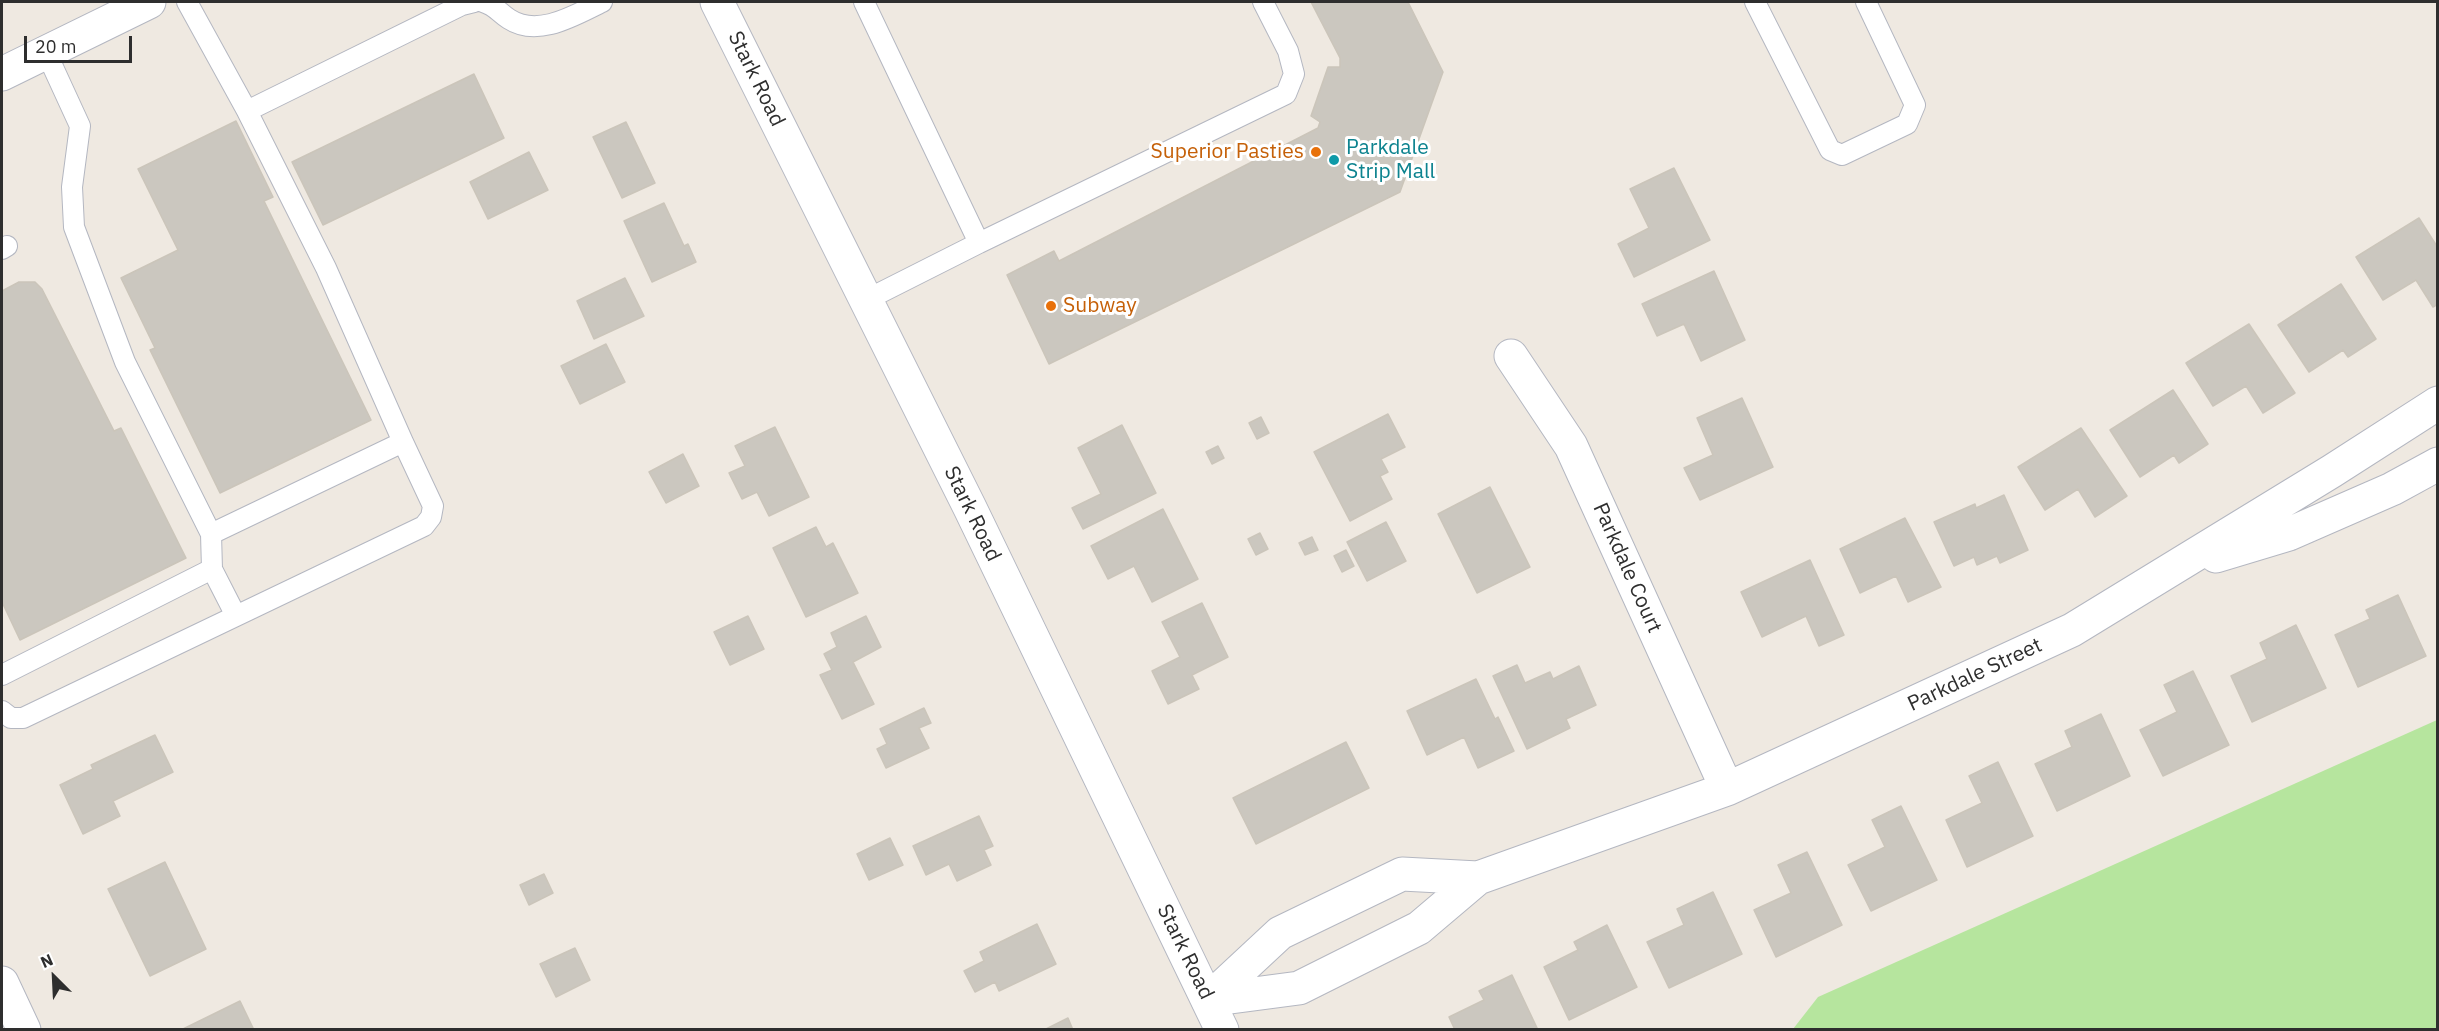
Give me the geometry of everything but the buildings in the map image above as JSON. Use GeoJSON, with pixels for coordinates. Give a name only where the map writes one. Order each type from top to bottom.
{"type":"FeatureCollection","features":[{"type":"Feature","properties":{"kind":"street"},"geometry":{"type":"LineString","coordinates":[[2,74],[149,2]]}},
{"type":"Feature","properties":{"kind":"street","name":"Stark Road"},"geometry":{"type":"LineString","coordinates":[[717,2],[975,519],[1222,1029]]}},
{"type":"Feature","properties":{"kind":"street","name":"Parkdale Court"},"geometry":{"type":"LineString","coordinates":[[1511,356],[1571,446],[1727,789]]}},
{"type":"Feature","properties":{"kind":"street","name":"Parkdale Street"},"geometry":{"type":"LineString","coordinates":[[1208,1000],[1299,988],[1419,928],[1478,878],[1727,789],[2072,630],[2332,471],[2438,403]]}},
{"type":"Feature","properties":{"kind":"street"},"geometry":{"type":"LineString","coordinates":[[2172,570],[2289,534],[2391,489],[2438,464]]}},
{"type":"Feature","properties":{"kind":"street","name":"Parkdale Street"},"geometry":{"type":"LineString","coordinates":[[1208,1000],[1280,933],[1402,874],[1478,878]]}},
{"type":"Feature","properties":{"kind":"street"},"geometry":{"type":"LineString","coordinates":[[2,983],[24,1029]]}},
{"type":"Feature","properties":{"kind":"lane"},"geometry":{"type":"LineString","coordinates":[[2,711],[11,718],[23,718],[424,526],[431,517],[433,506],[326,268],[247,111],[187,2]]}},
{"type":"Feature","properties":{"kind":"lane"},"geometry":{"type":"LineString","coordinates":[[247,111],[462,5],[474,2]]}},
{"type":"Feature","properties":{"kind":"lane"},"geometry":{"type":"LineString","coordinates":[[483,2],[495,6],[510,20],[536,27],[566,19],[602,2]]}},
{"type":"Feature","properties":{"kind":"lane"},"geometry":{"type":"LineString","coordinates":[[864,2],[979,243]]}},
{"type":"Feature","properties":{"kind":"lane"},"geometry":{"type":"LineString","coordinates":[[866,300],[1286,94],[1294,74],[1288,51],[1263,2]]}},
{"type":"Feature","properties":{"kind":"lane"},"geometry":{"type":"LineString","coordinates":[[1755,2],[1830,150],[1842,155],[1907,124],[1915,105],[1866,2]]}},
{"type":"Feature","properties":{"kind":"lane"},"geometry":{"type":"LineString","coordinates":[[46,52],[80,126],[72,187],[74,227],[125,362],[211,534],[212,569],[236,616]]}},
{"type":"Feature","properties":{"kind":"lane"},"geometry":{"type":"LineString","coordinates":[[211,534],[403,442]]}},
{"type":"Feature","properties":{"kind":"lane"},"geometry":{"type":"LineString","coordinates":[[2,675],[212,569]]}},
{"type":"Feature","properties":{"kind":"green space"},"geometry":{"type":"Polygon","coordinates":[[[2437,720],[2437,1029],[1793,1029],[1818,997],[2437,720]]]}},
{"type":"Feature","properties":{"kind":"place","name":"Superior Pasties"},"geometry":{"type":"Point","coordinates":[1316,152]}},
{"type":"Feature","properties":{"kind":"place","name":"Parkdale Strip Mall"},"geometry":{"type":"Point","coordinates":[1334,160]}},
{"type":"Feature","properties":{"kind":"place","name":"Subway"},"geometry":{"type":"Point","coordinates":[1051,306]}}]}
